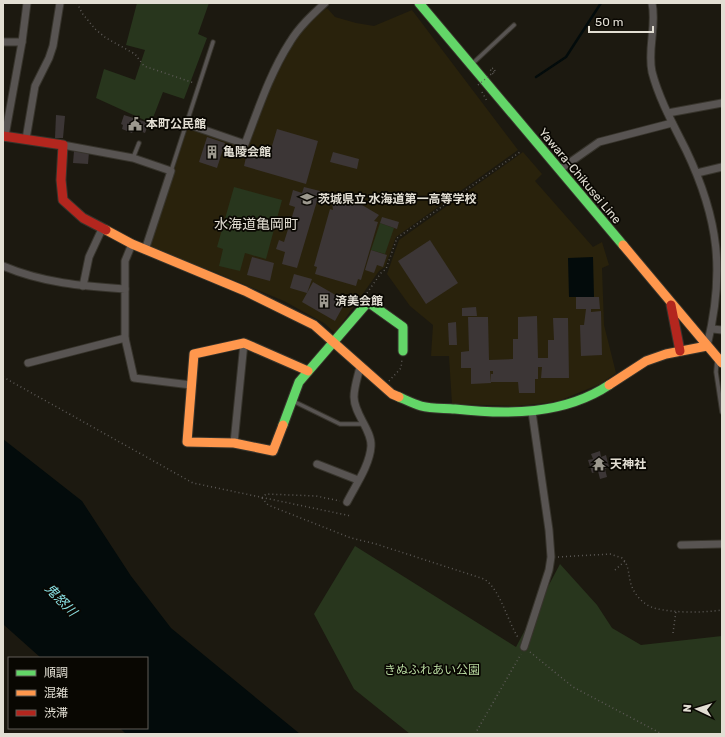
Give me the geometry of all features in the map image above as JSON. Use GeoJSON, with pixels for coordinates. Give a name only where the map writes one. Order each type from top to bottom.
{"type":"FeatureCollection","features":[{"type":"Feature","properties":{"kind":"street"},"geometry":{"type":"LineString","coordinates":[[27,3],[22,42],[4,136],[133,158],[171,171],[145,250]]}},
{"type":"Feature","properties":{"kind":"street"},"geometry":{"type":"LineString","coordinates":[[26,139],[35,86],[51,52],[60,3]]}},
{"type":"Feature","properties":{"kind":"street"},"geometry":{"type":"LineString","coordinates":[[187,124],[245,144],[272,78],[289,42],[298,30],[325,3]]}},
{"type":"Feature","properties":{"kind":"street","name":"Yawara-Chikusei Line"},"geometry":{"type":"LineString","coordinates":[[419,3],[472,64],[720,361]]}},
{"type":"Feature","properties":{"kind":"street"},"geometry":{"type":"LineString","coordinates":[[63,146],[61,180],[63,200],[83,218],[132,244],[267,302],[314,325],[392,394],[422,406],[471,411],[532,412],[577,402],[602,390],[646,361],[680,351],[694,350],[707,346],[713,329],[721,262],[719,240],[711,211],[697,173],[668,114],[655,81],[651,64],[654,23],[652,3]]}},
{"type":"Feature","properties":{"kind":"street"},"geometry":{"type":"LineString","coordinates":[[3,42],[22,42]]}},
{"type":"Feature","properties":{"kind":"street"},"geometry":{"type":"LineString","coordinates":[[668,114],[722,103]]}},
{"type":"Feature","properties":{"kind":"street"},"geometry":{"type":"LineString","coordinates":[[559,170],[599,142],[672,122]]}},
{"type":"Feature","properties":{"kind":"street"},"geometry":{"type":"LineString","coordinates":[[697,173],[722,167]]}},
{"type":"Feature","properties":{"kind":"street"},"geometry":{"type":"LineString","coordinates":[[83,286],[89,257],[102,229]]}},
{"type":"Feature","properties":{"kind":"street"},"geometry":{"type":"LineString","coordinates":[[132,244],[125,261],[125,289],[126,338],[134,378],[191,385]]}},
{"type":"Feature","properties":{"kind":"street"},"geometry":{"type":"LineString","coordinates":[[3,266],[27,276],[83,286],[125,289]]}},
{"type":"Feature","properties":{"kind":"street"},"geometry":{"type":"LineString","coordinates":[[670,301],[675,318],[680,351]]}},
{"type":"Feature","properties":{"kind":"street"},"geometry":{"type":"LineString","coordinates":[[308,372],[244,343],[194,354],[187,442],[234,443],[273,451],[299,382],[308,372],[334,342],[368,302],[403,327],[403,352]]}},
{"type":"Feature","properties":{"kind":"street"},"geometry":{"type":"LineString","coordinates":[[713,329],[722,330]]}},
{"type":"Feature","properties":{"kind":"street"},"geometry":{"type":"LineString","coordinates":[[28,363],[126,338]]}},
{"type":"Feature","properties":{"kind":"street"},"geometry":{"type":"LineString","coordinates":[[234,443],[244,343]]}},
{"type":"Feature","properties":{"kind":"street"},"geometry":{"type":"LineString","coordinates":[[347,502],[369,455],[371,446],[370,436],[362,424],[354,398],[360,367]]}},
{"type":"Feature","properties":{"kind":"street"},"geometry":{"type":"LineString","coordinates":[[524,647],[549,570],[551,557],[549,530],[532,412]]}},
{"type":"Feature","properties":{"kind":"street"},"geometry":{"type":"LineString","coordinates":[[317,464],[358,480]]}},
{"type":"Feature","properties":{"kind":"street"},"geometry":{"type":"LineString","coordinates":[[680,545],[722,544]]}},
{"type":"Feature","properties":{"kind":"lane"},"geometry":{"type":"LineString","coordinates":[[472,64],[514,25]]}},
{"type":"Feature","properties":{"kind":"lane"},"geometry":{"type":"LineString","coordinates":[[171,171],[213,42]]}},
{"type":"Feature","properties":{"kind":"lane"},"geometry":{"type":"LineString","coordinates":[[133,158],[139,143]]}},
{"type":"Feature","properties":{"kind":"lane"},"geometry":{"type":"LineString","coordinates":[[720,361],[716,372],[722,412]]}},
{"type":"Feature","properties":{"kind":"lane"},"geometry":{"type":"LineString","coordinates":[[292,400],[340,424],[362,424]]}},
{"type":"Feature","properties":{"kind":"path"},"geometry":{"type":"LineString","coordinates":[[77,3],[82,13],[95,30],[118,46],[135,54],[144,66],[200,85]]}},
{"type":"Feature","properties":{"kind":"path"},"geometry":{"type":"LineString","coordinates":[[478,85],[495,71],[494,68],[490,69],[493,74]]}},
{"type":"Feature","properties":{"kind":"path"},"geometry":{"type":"LineString","coordinates":[[366,293],[386,268],[397,238],[520,152]]}},
{"type":"Feature","properties":{"kind":"path"},"geometry":{"type":"LineString","coordinates":[[384,387],[401,368],[403,352]]}},
{"type":"Feature","properties":{"kind":"path"},"geometry":{"type":"LineString","coordinates":[[3,377],[193,483],[352,516]]}},
{"type":"Feature","properties":{"kind":"path"},"geometry":{"type":"LineString","coordinates":[[262,498],[266,494],[316,496],[347,502]]}},
{"type":"Feature","properties":{"kind":"path"},"geometry":{"type":"LineString","coordinates":[[262,498],[268,505],[352,538],[376,544],[484,579],[490,583],[495,590],[512,628],[524,647],[574,687],[662,734]]}},
{"type":"Feature","properties":{"kind":"path"},"geometry":{"type":"LineString","coordinates":[[551,557],[610,554],[617,556],[625,561],[632,586],[641,600],[653,608],[701,611],[722,610]]}},
{"type":"Feature","properties":{"kind":"path"},"geometry":{"type":"LineString","coordinates":[[615,570],[625,561]]}},
{"type":"Feature","properties":{"kind":"path"},"geometry":{"type":"LineString","coordinates":[[673,633],[676,610]]}},
{"type":"Feature","properties":{"kind":"path"},"geometry":{"type":"LineString","coordinates":[[475,734],[524,647]]}},
{"type":"Feature","properties":{"kind":"shaded area","name":"茨城県立 水海道第一高等学校"},"geometry":{"type":"Polygon","coordinates":[[[327,8],[335,17],[374,26],[412,10],[518,150],[396,237],[385,267],[379,271],[335,333],[324,323],[284,301],[214,272],[148,248],[188,126],[248,147],[274,79],[297,37],[314,18],[327,8]]]}},
{"type":"Feature","properties":{"kind":"shaded area"},"geometry":{"type":"Polygon","coordinates":[[[523,152],[542,174],[535,181],[593,247],[602,242],[609,265],[602,268],[604,325],[616,373],[600,384],[561,400],[547,403],[515,406],[452,404],[449,356],[431,356],[433,325],[410,306],[387,274],[399,240],[523,152]]]}},
{"type":"Feature","properties":{"kind":"green space"},"geometry":{"type":"Polygon","coordinates":[[[137,3],[209,3],[198,34],[207,38],[184,99],[163,92],[151,123],[96,98],[104,69],[135,80],[145,50],[126,45],[137,3]]]}},
{"type":"Feature","properties":{"kind":"green space"},"geometry":{"type":"Polygon","coordinates":[[[234,187],[282,200],[266,259],[245,253],[240,271],[219,266],[223,249],[217,247],[234,187]]]}},
{"type":"Feature","properties":{"kind":"green space"},"geometry":{"type":"Polygon","coordinates":[[[380,223],[394,228],[385,254],[371,250],[380,223]]]}},
{"type":"Feature","properties":{"kind":"green space","name":"きぬふれあい公園"},"geometry":{"type":"Polygon","coordinates":[[[355,546],[516,647],[560,564],[597,605],[612,628],[641,645],[722,636],[722,734],[410,734],[354,689],[314,614],[355,546]]]}},
{"type":"Feature","properties":{"kind":"water"},"geometry":{"type":"Polygon","coordinates":[[[593,257],[594,297],[569,297],[568,258],[593,257]]]}},
{"type":"Feature","properties":{"kind":"water","name":"鬼怒川"},"geometry":{"type":"Polygon","coordinates":[[[3,439],[82,501],[131,576],[171,628],[300,734],[126,734],[121,729],[148,729],[148,657],[40,657],[4,625],[3,439]]]}},
{"type":"Feature","properties":{"kind":"building"},"geometry":{"type":"Polygon","coordinates":[[[56,115],[65,116],[63,138],[55,138],[56,115]]]}},
{"type":"Feature","properties":{"kind":"building","name":"本町公民館"},"geometry":{"type":"Polygon","coordinates":[[[124,115],[149,123],[145,133],[134,129],[132,133],[122,129],[123,125],[121,124],[124,115]]]}},
{"type":"Feature","properties":{"kind":"building"},"geometry":{"type":"Polygon","coordinates":[[[277,129],[318,141],[306,184],[244,166],[247,153],[251,154],[252,150],[269,156],[277,129]]]}},
{"type":"Feature","properties":{"kind":"building","name":"亀陵会館"},"geometry":{"type":"Polygon","coordinates":[[[207,137],[225,143],[217,168],[199,162],[207,137]]]}},
{"type":"Feature","properties":{"kind":"building"},"geometry":{"type":"Polygon","coordinates":[[[74,151],[89,152],[88,164],[73,163],[74,151]]]}},
{"type":"Feature","properties":{"kind":"building"},"geometry":{"type":"Polygon","coordinates":[[[333,152],[359,159],[357,169],[330,162],[333,152]]]}},
{"type":"Feature","properties":{"kind":"building"},"geometry":{"type":"Polygon","coordinates":[[[304,187],[320,191],[297,268],[282,264],[285,252],[276,249],[279,240],[284,242],[295,207],[289,205],[293,190],[302,193],[304,187]]]}},
{"type":"Feature","properties":{"kind":"building"},"geometry":{"type":"Polygon","coordinates":[[[345,201],[362,205],[379,215],[374,221],[378,222],[361,280],[358,279],[356,286],[315,274],[317,267],[314,266],[330,209],[333,210],[332,202],[345,201]]]}},
{"type":"Feature","properties":{"kind":"building"},"geometry":{"type":"Polygon","coordinates":[[[382,217],[399,222],[397,229],[380,223],[382,217]]]}},
{"type":"Feature","properties":{"kind":"building"},"geometry":{"type":"Polygon","coordinates":[[[430,240],[458,283],[426,304],[398,261],[430,240]]]}},
{"type":"Feature","properties":{"kind":"building"},"geometry":{"type":"Polygon","coordinates":[[[371,250],[387,255],[383,267],[377,265],[374,273],[365,270],[371,250]]]}},
{"type":"Feature","properties":{"kind":"building"},"geometry":{"type":"Polygon","coordinates":[[[252,257],[274,263],[270,281],[247,275],[252,257]]]}},
{"type":"Feature","properties":{"kind":"building"},"geometry":{"type":"Polygon","coordinates":[[[294,274],[312,279],[307,293],[290,288],[294,274]]]}},
{"type":"Feature","properties":{"kind":"building","name":"済美会館"},"geometry":{"type":"Polygon","coordinates":[[[313,282],[346,301],[335,321],[302,302],[313,282]]]}},
{"type":"Feature","properties":{"kind":"building"},"geometry":{"type":"Polygon","coordinates":[[[576,297],[599,297],[600,309],[591,309],[591,312],[601,311],[602,355],[581,356],[580,325],[584,325],[586,309],[576,309],[576,297]]]}},
{"type":"Feature","properties":{"kind":"building"},"geometry":{"type":"Polygon","coordinates":[[[476,307],[477,316],[462,316],[462,308],[476,307]]]}},
{"type":"Feature","properties":{"kind":"building"},"geometry":{"type":"Polygon","coordinates":[[[537,316],[538,358],[548,358],[548,340],[554,340],[553,318],[568,318],[569,378],[541,378],[542,367],[538,367],[538,379],[535,379],[535,393],[519,393],[518,382],[491,382],[491,374],[493,374],[493,371],[490,371],[491,383],[471,384],[471,368],[461,368],[461,352],[469,351],[468,317],[488,317],[489,360],[513,359],[513,339],[518,339],[518,317],[537,316]]]}},
{"type":"Feature","properties":{"kind":"building"},"geometry":{"type":"Polygon","coordinates":[[[456,322],[457,345],[449,345],[448,323],[456,322]]]}},
{"type":"Feature","properties":{"kind":"building","name":"天神社"},"geometry":{"type":"Polygon","coordinates":[[[600,451],[601,457],[606,455],[609,467],[605,469],[607,477],[600,479],[598,471],[592,473],[588,460],[593,459],[591,454],[600,451]]]}},
{"type":"Feature","properties":{"kind":"waterway"},"geometry":{"type":"LineString","coordinates":[[536,77],[566,57],[601,3]]}},
{"type":"Feature","properties":{"kind":"traffic: fast"},"geometry":{"type":"LineString","coordinates":[[419,3],[623,245]]}},
{"type":"Feature","properties":{"kind":"traffic: fast"},"geometry":{"type":"LineString","coordinates":[[283,425],[299,382],[368,302],[403,327],[403,351]]}},
{"type":"Feature","properties":{"kind":"traffic: fast"},"geometry":{"type":"LineString","coordinates":[[399,397],[429,408],[515,412],[554,407],[573,402],[592,395],[609,385]]}},
{"type":"Feature","properties":{"kind":"traffic: slow"},"geometry":{"type":"LineString","coordinates":[[106,230],[132,244],[245,291],[314,325],[392,394],[399,397]]}},
{"type":"Feature","properties":{"kind":"traffic: slow"},"geometry":{"type":"LineString","coordinates":[[623,245],[722,363]]}},
{"type":"Feature","properties":{"kind":"traffic: slow"},"geometry":{"type":"LineString","coordinates":[[283,425],[273,451],[234,443],[187,442],[194,354],[244,343],[308,371]]}},
{"type":"Feature","properties":{"kind":"traffic: slow"},"geometry":{"type":"LineString","coordinates":[[609,385],[646,361],[666,354],[707,346]]}},
{"type":"Feature","properties":{"kind":"traffic: jam"},"geometry":{"type":"LineString","coordinates":[[3,136],[63,145],[61,180],[63,200],[83,218],[106,230]]}},
{"type":"Feature","properties":{"kind":"traffic: jam"},"geometry":{"type":"LineString","coordinates":[[671,305],[680,351]]}},
{"type":"Feature","properties":{"kind":"place","name":"本町公民館"},"geometry":{"type":"Point","coordinates":[135,124]}},
{"type":"Feature","properties":{"kind":"place","name":"亀陵会館"},"geometry":{"type":"Point","coordinates":[212,152]}},
{"type":"Feature","properties":{"kind":"place","name":"茨城県立 水海道第一高等学校"},"geometry":{"type":"Point","coordinates":[307,199]}},
{"type":"Feature","properties":{"kind":"place","name":"済美会館"},"geometry":{"type":"Point","coordinates":[324,301]}},
{"type":"Feature","properties":{"kind":"place","name":"天神社"},"geometry":{"type":"Point","coordinates":[599,464]}},
{"type":"Feature","properties":{"kind":"district","name":"水海道亀岡町"},"geometry":{"type":"Point","coordinates":[256,224]}}]}
